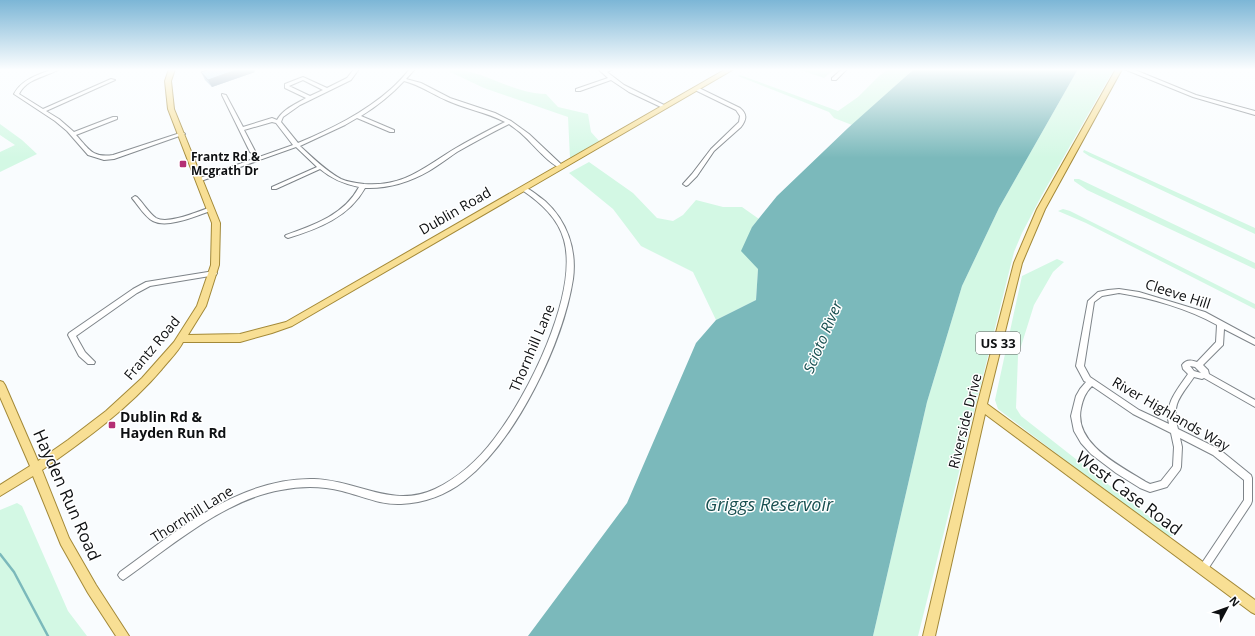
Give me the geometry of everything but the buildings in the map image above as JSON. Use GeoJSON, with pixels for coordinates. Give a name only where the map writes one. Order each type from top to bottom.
{"type":"FeatureCollection","features":[{"type":"Feature","properties":{"kind":"main road","name":"Frantz Road"},"geometry":{"type":"LineString","coordinates":[[36,469],[118,407],[146,380],[181,339],[199,312],[214,273],[218,238],[216,223],[171,109],[169,99]]}},
{"type":"Feature","properties":{"kind":"main road","name":"Dublin Road"},"geometry":{"type":"LineString","coordinates":[[181,339],[240,338],[289,324],[680,99]]}},
{"type":"Feature","properties":{"kind":"main road","name":"Riverside Drive"},"geometry":{"type":"LineString","coordinates":[[929,636],[982,406],[1018,262],[1041,209],[1102,99]]}},
{"type":"Feature","properties":{"kind":"main road","name":"Hayden Run Road"},"geometry":{"type":"LineString","coordinates":[[0,385],[65,541],[77,564],[124,636]]}},
{"type":"Feature","properties":{"kind":"main road","name":"West Case Road"},"geometry":{"type":"LineString","coordinates":[[982,406],[1255,608]]}},
{"type":"Feature","properties":{"kind":"main road"},"geometry":{"type":"LineString","coordinates":[[0,491],[36,469]]}},
{"type":"Feature","properties":{"kind":"street"},"geometry":{"type":"LineString","coordinates":[[22,99],[57,120],[73,134],[90,154],[104,158],[124,154],[182,134]]}},
{"type":"Feature","properties":{"kind":"street"},"geometry":{"type":"LineString","coordinates":[[42,111],[70,99]]}},
{"type":"Feature","properties":{"kind":"street"},"geometry":{"type":"LineString","coordinates":[[226,99],[252,151]]}},
{"type":"Feature","properties":{"kind":"street"},"geometry":{"type":"LineString","coordinates":[[278,122],[281,116],[309,99]]}},
{"type":"Feature","properties":{"kind":"street"},"geometry":{"type":"LineString","coordinates":[[199,180],[296,146],[357,116],[381,99]]}},
{"type":"Feature","properties":{"kind":"street"},"geometry":{"type":"LineString","coordinates":[[450,99],[491,113],[509,122],[523,132],[544,154],[561,167]]}},
{"type":"Feature","properties":{"kind":"street"},"geometry":{"type":"LineString","coordinates":[[649,99],[665,107]]}},
{"type":"Feature","properties":{"kind":"street"},"geometry":{"type":"LineString","coordinates":[[686,184],[694,177],[708,154],[716,145],[737,128],[743,121],[744,117],[738,109],[717,99]]}},
{"type":"Feature","properties":{"kind":"street"},"geometry":{"type":"LineString","coordinates":[[1202,99],[1255,113]]}},
{"type":"Feature","properties":{"kind":"street"},"geometry":{"type":"LineString","coordinates":[[357,116],[392,131]]}},
{"type":"Feature","properties":{"kind":"street"},"geometry":{"type":"LineString","coordinates":[[73,134],[115,118]]}},
{"type":"Feature","properties":{"kind":"street"},"geometry":{"type":"LineString","coordinates":[[241,129],[272,120],[278,122],[296,146],[321,167],[341,181],[363,185],[384,185],[424,172],[482,136],[509,122]]}},
{"type":"Feature","properties":{"kind":"street"},"geometry":{"type":"LineString","coordinates":[[98,164],[104,158]]}},
{"type":"Feature","properties":{"kind":"street"},"geometry":{"type":"LineString","coordinates":[[274,188],[321,167]]}},
{"type":"Feature","properties":{"kind":"street"},"geometry":{"type":"LineString","coordinates":[[288,236],[309,230],[341,213],[351,205],[363,185]]}},
{"type":"Feature","properties":{"kind":"street","name":"Thornhill Lane"},"geometry":{"type":"LineString","coordinates":[[123,575],[199,522],[223,508],[268,488],[304,483],[333,485],[391,500],[417,499],[440,491],[461,478],[479,462],[509,426],[535,380],[548,352],[567,298],[570,276],[570,254],[564,231],[552,212],[544,203],[524,189]]}},
{"type":"Feature","properties":{"kind":"street"},"geometry":{"type":"LineString","coordinates":[[135,198],[152,217],[161,221],[174,220],[211,209]]}},
{"type":"Feature","properties":{"kind":"street"},"geometry":{"type":"LineString","coordinates":[[91,362],[82,354],[72,335],[135,291],[148,284],[214,273]]}},
{"type":"Feature","properties":{"kind":"street","name":"Cleeve Hill"},"geometry":{"type":"LineString","coordinates":[[1091,301],[1100,294],[1108,292],[1118,291],[1139,294],[1203,314],[1255,342]]}},
{"type":"Feature","properties":{"kind":"street","name":"River Highlands Way"},"geometry":{"type":"LineString","coordinates":[[1091,301],[1080,366],[1082,372],[1092,382],[1136,412],[1216,452],[1252,479],[1248,501],[1203,569]]}},
{"type":"Feature","properties":{"kind":"street"},"geometry":{"type":"LineString","coordinates":[[1199,365],[1220,343],[1221,323]]}},
{"type":"Feature","properties":{"kind":"street"},"geometry":{"type":"LineString","coordinates":[[1205,375],[1205,372],[1199,365],[1189,363],[1186,365],[1188,371],[1192,374],[1202,376],[1205,375],[1255,404]]}},
{"type":"Feature","properties":{"kind":"street"},"geometry":{"type":"LineString","coordinates":[[1092,382],[1083,390],[1074,410],[1076,428],[1094,452],[1143,485],[1150,488],[1164,484],[1177,467],[1178,447],[1171,418],[1174,400],[1192,374]]}},
{"type":"Feature","properties":{"kind":"green space"},"geometry":{"type":"Polygon","coordinates":[[[515,99],[550,99],[558,107],[588,114],[591,132],[600,142],[570,158],[568,117],[515,99]]]}},
{"type":"Feature","properties":{"kind":"green space"},"geometry":{"type":"Polygon","coordinates":[[[795,99],[804,99],[838,111],[856,99],[881,99],[852,125],[834,118],[829,112],[795,99]]]}},
{"type":"Feature","properties":{"kind":"green space"},"geometry":{"type":"Polygon","coordinates":[[[1061,99],[1097,99],[1042,195],[1014,252],[918,636],[873,636],[927,402],[962,286],[999,208],[1061,99]]]}},
{"type":"Feature","properties":{"kind":"green space"},"geometry":{"type":"Polygon","coordinates":[[[0,124],[22,140],[37,154],[0,172],[0,152],[15,145],[0,135],[0,124]]]}},
{"type":"Feature","properties":{"kind":"green space"},"geometry":{"type":"Polygon","coordinates":[[[1084,150],[1255,228],[1255,234],[1089,156],[1083,152],[1084,150]]]}},
{"type":"Feature","properties":{"kind":"green space"},"geometry":{"type":"Polygon","coordinates":[[[589,162],[633,193],[657,218],[673,221],[683,215],[696,200],[723,207],[742,207],[759,219],[752,227],[758,269],[756,300],[716,320],[693,272],[641,246],[613,209],[569,173],[589,162]]]}},
{"type":"Feature","properties":{"kind":"green space"},"geometry":{"type":"Polygon","coordinates":[[[1074,179],[1079,179],[1255,263],[1255,269],[1087,190],[1074,181],[1074,179]]]}},
{"type":"Feature","properties":{"kind":"green space"},"geometry":{"type":"Polygon","coordinates":[[[1063,209],[1070,211],[1255,304],[1255,309],[1086,223],[1058,211],[1063,209]]]}},
{"type":"Feature","properties":{"kind":"green space"},"geometry":{"type":"Polygon","coordinates":[[[1057,259],[1064,262],[1053,272],[1034,305],[1018,356],[1016,408],[1021,416],[1174,536],[1165,536],[998,409],[995,400],[1022,276],[1057,259]]]}},
{"type":"Feature","properties":{"kind":"green space"},"geometry":{"type":"Polygon","coordinates":[[[17,503],[22,506],[68,611],[87,636],[0,636],[0,510],[17,503]]]}},
{"type":"Feature","properties":{"kind":"water","name":"Griggs Reservoir"},"geometry":{"type":"Polygon","coordinates":[[[881,99],[1061,99],[999,208],[962,286],[927,402],[873,636],[528,636],[627,503],[696,343],[716,320],[756,300],[758,269],[741,251],[752,227],[777,196],[881,99]]]}},
{"type":"Feature","properties":{"kind":"waterway"},"geometry":{"type":"LineString","coordinates":[[0,554],[14,572],[48,636]]}},
{"type":"Feature","properties":{"kind":"place","name":"Frantz Rd & Mcgrath Dr"},"geometry":{"type":"Point","coordinates":[183,164]}},
{"type":"Feature","properties":{"kind":"place","name":"Dublin Rd & Hayden Run Rd"},"geometry":{"type":"Point","coordinates":[112,425]}},
{"type":"Feature","properties":{"kind":"water label","name":"Scioto River"},"geometry":{"type":"Point","coordinates":[823,337]}}]}
